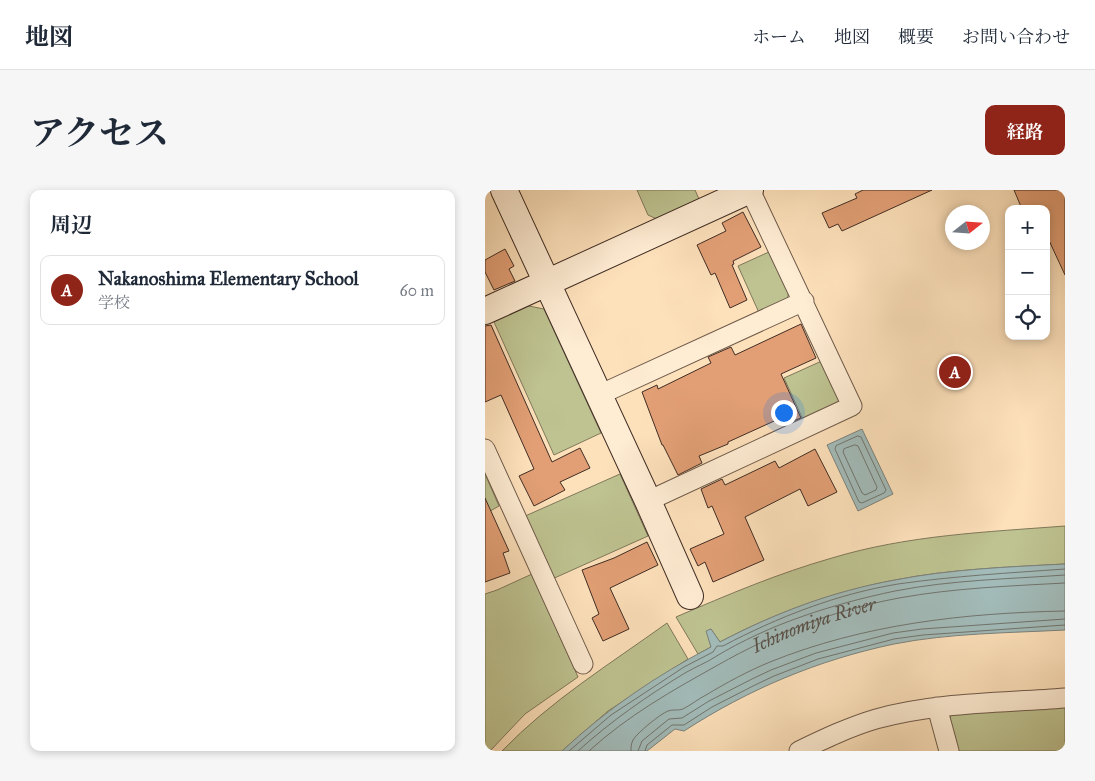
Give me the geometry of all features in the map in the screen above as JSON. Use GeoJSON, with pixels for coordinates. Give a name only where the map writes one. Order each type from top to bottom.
{"type":"FeatureCollection","features":[{"type":"Feature","properties":{"kind":"street"},"geometry":{"type":"LineString","coordinates":[[504,190],[690,596]]}},
{"type":"Feature","properties":{"kind":"street"},"geometry":{"type":"LineString","coordinates":[[485,311],[750,190],[852,406],[648,501]]}},
{"type":"Feature","properties":{"kind":"street"},"geometry":{"type":"LineString","coordinates":[[599,395],[804,301]]}},
{"type":"Feature","properties":{"kind":"street"},"geometry":{"type":"LineString","coordinates":[[485,449],[583,664]]}},
{"type":"Feature","properties":{"kind":"street"},"geometry":{"type":"LineString","coordinates":[[799,751],[833,734],[876,719],[937,707],[1065,698]]}},
{"type":"Feature","properties":{"kind":"street"},"geometry":{"type":"LineString","coordinates":[[937,707],[949,751]]}},
{"type":"Feature","properties":{"kind":"green space"},"geometry":{"type":"Polygon","coordinates":[[[637,190],[695,190],[699,199],[659,220],[648,215],[637,190]]]}},
{"type":"Feature","properties":{"kind":"green space"},"geometry":{"type":"Polygon","coordinates":[[[771,251],[789,292],[786,303],[760,315],[738,266],[771,251]]]}},
{"type":"Feature","properties":{"kind":"green space"},"geometry":{"type":"Polygon","coordinates":[[[529,306],[544,309],[601,433],[554,455],[494,322],[529,306]]]}},
{"type":"Feature","properties":{"kind":"green space"},"geometry":{"type":"Polygon","coordinates":[[[824,360],[842,400],[805,424],[784,378],[824,360]]]}},
{"type":"Feature","properties":{"kind":"green space"},"geometry":{"type":"Polygon","coordinates":[[[485,474],[499,506],[485,514],[485,474]]]}},
{"type":"Feature","properties":{"kind":"green space"},"geometry":{"type":"Polygon","coordinates":[[[620,474],[648,536],[550,580],[523,517],[620,474]]]}},
{"type":"Feature","properties":{"kind":"green space"},"geometry":{"type":"Polygon","coordinates":[[[1065,526],[1065,564],[958,571],[916,576],[872,585],[827,597],[783,613],[720,642],[711,629],[707,631],[711,647],[698,654],[676,617],[773,577],[861,550],[919,539],[1065,526]]]}},
{"type":"Feature","properties":{"kind":"green space"},"geometry":{"type":"Polygon","coordinates":[[[532,574],[578,677],[525,714],[490,751],[485,751],[485,594],[532,574]]]}},
{"type":"Feature","properties":{"kind":"green space"},"geometry":{"type":"Polygon","coordinates":[[[667,623],[688,659],[608,711],[562,751],[502,751],[560,699],[667,623]]]}},
{"type":"Feature","properties":{"kind":"green space"},"geometry":{"type":"Polygon","coordinates":[[[1065,704],[1065,751],[957,751],[949,718],[954,713],[1065,704]]]}},
{"type":"Feature","properties":{"kind":"water"},"geometry":{"type":"Polygon","coordinates":[[[862,429],[893,494],[858,511],[827,445],[862,429]]]}},
{"type":"Feature","properties":{"kind":"water","name":"Ichinomiya River"},"geometry":{"type":"Polygon","coordinates":[[[1065,564],[1065,630],[979,634],[915,640],[894,644],[811,667],[759,689],[684,731],[675,729],[647,751],[562,751],[633,694],[671,669],[711,647],[706,631],[711,629],[720,642],[805,604],[849,590],[916,576],[1001,567],[1065,564]]]}},
{"type":"Feature","properties":{"kind":"building"},"geometry":{"type":"Polygon","coordinates":[[[863,190],[932,190],[842,231],[838,224],[829,228],[822,213],[857,198],[855,194],[863,190]]]}},
{"type":"Feature","properties":{"kind":"building"},"geometry":{"type":"Polygon","coordinates":[[[1014,190],[1065,190],[1065,275],[1050,243],[1050,205],[1020,205],[1014,190]]]}},
{"type":"Feature","properties":{"kind":"building"},"geometry":{"type":"Polygon","coordinates":[[[743,212],[761,247],[733,261],[734,264],[732,265],[747,300],[730,308],[715,273],[711,275],[697,245],[726,231],[722,223],[743,212]]]}},
{"type":"Feature","properties":{"kind":"building"},"geometry":{"type":"Polygon","coordinates":[[[505,249],[514,266],[509,269],[515,281],[494,290],[485,272],[485,260],[505,249]]]}},
{"type":"Feature","properties":{"kind":"building"},"geometry":{"type":"Polygon","coordinates":[[[801,324],[816,358],[781,374],[801,418],[786,424],[783,417],[728,442],[728,444],[699,456],[702,463],[678,475],[662,445],[642,392],[657,385],[658,389],[711,363],[708,357],[731,347],[735,355],[801,324]]]}},
{"type":"Feature","properties":{"kind":"building"},"geometry":{"type":"Polygon","coordinates":[[[491,325],[552,462],[580,448],[590,468],[560,482],[565,490],[534,506],[519,476],[534,469],[501,395],[485,402],[485,326],[491,325]]]}},
{"type":"Feature","properties":{"kind":"building"},"geometry":{"type":"Polygon","coordinates":[[[815,449],[837,492],[808,506],[800,489],[745,517],[764,560],[713,582],[705,562],[698,566],[690,549],[724,534],[712,506],[708,508],[701,489],[722,479],[725,485],[775,461],[779,468],[815,449]]]}},
{"type":"Feature","properties":{"kind":"building"},"geometry":{"type":"Polygon","coordinates":[[[485,498],[509,551],[503,553],[510,573],[485,582],[485,498]]]}},
{"type":"Feature","properties":{"kind":"building"},"geometry":{"type":"Polygon","coordinates":[[[647,542],[658,565],[610,588],[629,629],[603,641],[592,618],[599,614],[582,570],[614,558],[647,542]]]}},
{"type":"Feature","properties":{"kind":"place","name":"Nakanoshima Elementary School"},"geometry":{"type":"Point","coordinates":[955,372]}}]}
